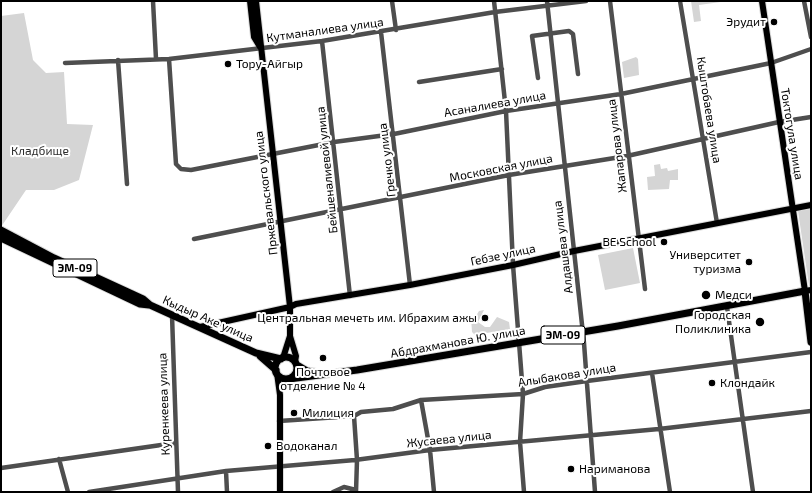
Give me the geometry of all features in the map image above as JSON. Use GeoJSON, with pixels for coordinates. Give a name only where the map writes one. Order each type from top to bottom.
{"type":"FeatureCollection","features":[{"type":"Feature","properties":{"kind":"highway","name":"Кыдыр Аке улица"},"geometry":{"type":"LineString","coordinates":[[4,235],[53,261],[143,299],[150,305],[256,353],[282,359]]}},
{"type":"Feature","properties":{"kind":"highway","name":"Абдрахманова Ю. улица"},"geometry":{"type":"LineString","coordinates":[[288,379],[357,370],[583,332],[727,307],[808,291]]}},
{"type":"Feature","properties":{"kind":"highway","name":"Токтогула улица"},"geometry":{"type":"LineString","coordinates":[[808,291],[811,342]]}},
{"type":"Feature","properties":{"kind":"highway","name":"Кыдыр Аке улица"},"geometry":{"type":"LineString","coordinates":[[256,353],[276,372]]}},
{"type":"Feature","properties":{"kind":"highway","name":"ЭМ-09"},"geometry":{"type":"LineString","coordinates":[[282,359],[290,358],[296,363]]}},
{"type":"Feature","properties":{"kind":"highway"},"geometry":{"type":"LineString","coordinates":[[276,372],[276,364],[282,359]]}},
{"type":"Feature","properties":{"kind":"highway","name":"Абдрахманова Ю. улица"},"geometry":{"type":"LineString","coordinates":[[296,363],[307,371],[321,374]]}},
{"type":"Feature","properties":{"kind":"highway"},"geometry":{"type":"LineString","coordinates":[[288,379],[296,374],[296,363]]}},
{"type":"Feature","properties":{"kind":"highway","name":"ЭМ-09"},"geometry":{"type":"LineString","coordinates":[[276,372],[281,378],[288,379]]}},
{"type":"Feature","properties":{"kind":"main road","name":"Пржевальского улица"},"geometry":{"type":"LineString","coordinates":[[250,1],[254,38],[261,48]]}},
{"type":"Feature","properties":{"kind":"main road","name":"Пржевальского улица"},"geometry":{"type":"LineString","coordinates":[[256,1],[290,307],[290,336],[296,356],[296,363]]}},
{"type":"Feature","properties":{"kind":"main road","name":"Токтогула улица"},"geometry":{"type":"LineString","coordinates":[[762,1],[792,209],[808,291]]}},
{"type":"Feature","properties":{"kind":"main road","name":"Гебзе улица"},"geometry":{"type":"LineString","coordinates":[[200,327],[290,307],[296,304],[410,285],[717,222],[811,205]]}},
{"type":"Feature","properties":{"kind":"main road","name":"Пржевальского улица"},"geometry":{"type":"LineString","coordinates":[[282,359],[290,336]]}},
{"type":"Feature","properties":{"kind":"main road"},"geometry":{"type":"LineString","coordinates":[[276,372],[280,387],[280,492]]}},
{"type":"Feature","properties":{"kind":"main road"},"geometry":{"type":"LineString","coordinates":[[280,387],[288,379]]}},
{"type":"Feature","properties":{"kind":"street"},"geometry":{"type":"LineString","coordinates":[[153,1],[156,59]]}},
{"type":"Feature","properties":{"kind":"street"},"geometry":{"type":"LineString","coordinates":[[392,1],[396,30]]}},
{"type":"Feature","properties":{"kind":"street"},"geometry":{"type":"LineString","coordinates":[[494,1],[506,111],[513,265],[523,394],[520,442],[524,492]]}},
{"type":"Feature","properties":{"kind":"street","name":"Алдашева улица"},"geometry":{"type":"LineString","coordinates":[[547,1],[583,332],[595,492]]}},
{"type":"Feature","properties":{"kind":"street","name":"Кутманалиева улица"},"geometry":{"type":"LineString","coordinates":[[65,63],[169,59],[322,41],[396,30],[495,12],[547,7],[586,1]]}},
{"type":"Feature","properties":{"kind":"street","name":"Жапарова улица"},"geometry":{"type":"LineString","coordinates":[[610,1],[645,289]]}},
{"type":"Feature","properties":{"kind":"street","name":"Кыштобаева улица"},"geometry":{"type":"LineString","coordinates":[[680,1],[717,222]]}},
{"type":"Feature","properties":{"kind":"street"},"geometry":{"type":"LineString","coordinates":[[804,1],[811,37]]}},
{"type":"Feature","properties":{"kind":"street"},"geometry":{"type":"LineString","coordinates":[[538,78],[532,36],[569,31],[572,32],[578,74]]}},
{"type":"Feature","properties":{"kind":"street","name":"Гречко улица"},"geometry":{"type":"LineString","coordinates":[[381,32],[394,134],[410,285]]}},
{"type":"Feature","properties":{"kind":"street","name":"Бейшеналиевой улица"},"geometry":{"type":"LineString","coordinates":[[322,41],[350,296]]}},
{"type":"Feature","properties":{"kind":"street","name":"Асаналиева улица"},"geometry":{"type":"LineString","coordinates":[[169,59],[176,164],[181,169],[191,170],[273,156],[334,142],[394,134],[506,111],[621,94],[770,63],[811,49]]}},
{"type":"Feature","properties":{"kind":"street"},"geometry":{"type":"LineString","coordinates":[[118,60],[127,184]]}},
{"type":"Feature","properties":{"kind":"street"},"geometry":{"type":"LineString","coordinates":[[419,82],[502,69]]}},
{"type":"Feature","properties":{"kind":"street","name":"Московская улица"},"geometry":{"type":"LineString","coordinates":[[194,239],[509,175],[628,156],[703,138],[811,117]]}},
{"type":"Feature","properties":{"kind":"street"},"geometry":{"type":"LineString","coordinates":[[727,307],[753,492]]}},
{"type":"Feature","properties":{"kind":"street","name":"Куренкеева улица"},"geometry":{"type":"LineString","coordinates":[[172,315],[175,443],[178,492]]}},
{"type":"Feature","properties":{"kind":"street","name":"Алыбакова улица"},"geometry":{"type":"LineString","coordinates":[[279,421],[354,416],[361,412],[393,409],[421,400],[523,394],[546,387],[587,381],[736,363],[811,352]]}},
{"type":"Feature","properties":{"kind":"street"},"geometry":{"type":"LineString","coordinates":[[652,373],[659,429],[670,492]]}},
{"type":"Feature","properties":{"kind":"street"},"geometry":{"type":"LineString","coordinates":[[421,400],[430,450],[434,492]]}},
{"type":"Feature","properties":{"kind":"street","name":"Жусаева улица"},"geometry":{"type":"LineString","coordinates":[[89,492],[226,471],[357,460],[430,450],[591,436],[811,411]]}},
{"type":"Feature","properties":{"kind":"street"},"geometry":{"type":"LineString","coordinates":[[333,492],[344,488],[356,491],[357,460],[354,416]]}},
{"type":"Feature","properties":{"kind":"street"},"geometry":{"type":"LineString","coordinates":[[1,468],[175,443]]}},
{"type":"Feature","properties":{"kind":"street"},"geometry":{"type":"LineString","coordinates":[[59,459],[68,492]]}},
{"type":"Feature","properties":{"kind":"street"},"geometry":{"type":"LineString","coordinates":[[226,471],[227,492]]}},
{"type":"Feature","properties":{"kind":"green space"},"geometry":{"type":"Polygon","coordinates":[[[691,1],[728,1],[699,5],[701,21],[694,22],[691,1]]]}},
{"type":"Feature","properties":{"kind":"green space","name":"Кладбище"},"geometry":{"type":"Polygon","coordinates":[[[24,13],[33,60],[46,73],[64,72],[67,124],[93,125],[79,180],[54,190],[26,190],[1,227],[1,16],[24,13]]]}},
{"type":"Feature","properties":{"kind":"green space"},"geometry":{"type":"Polygon","coordinates":[[[636,57],[638,59],[639,75],[624,78],[622,62],[636,57]]]}},
{"type":"Feature","properties":{"kind":"green space"},"geometry":{"type":"Polygon","coordinates":[[[660,164],[661,169],[667,168],[668,171],[678,169],[678,180],[670,180],[669,189],[648,190],[647,177],[655,176],[654,165],[660,164]]]}},
{"type":"Feature","properties":{"kind":"green space"},"geometry":{"type":"Polygon","coordinates":[[[811,208],[811,286],[809,286],[798,211],[811,208]]]}},
{"type":"Feature","properties":{"kind":"green space"},"geometry":{"type":"Polygon","coordinates":[[[633,248],[640,283],[605,290],[598,255],[633,248]]]}},
{"type":"Feature","properties":{"kind":"green space"},"geometry":{"type":"Polygon","coordinates":[[[484,310],[478,322],[485,327],[490,327],[497,317],[509,322],[510,329],[475,335],[472,332],[471,317],[476,316],[479,311],[484,310]]]}},
{"type":"Feature","properties":{"kind":"place","name":"Эрудит"},"geometry":{"type":"Point","coordinates":[774,22]}},
{"type":"Feature","properties":{"kind":"place","name":"Тору-Айгыр"},"geometry":{"type":"Point","coordinates":[228,64]}},
{"type":"Feature","properties":{"kind":"place","name":"BE School"},"geometry":{"type":"Point","coordinates":[664,242]}},
{"type":"Feature","properties":{"kind":"place","name":"Университет туризма"},"geometry":{"type":"Point","coordinates":[749,262]}},
{"type":"Feature","properties":{"kind":"place","name":"Медси"},"geometry":{"type":"Point","coordinates":[706,295]}},
{"type":"Feature","properties":{"kind":"place","name":"Центральная мечеть им. Ибрахим ажы"},"geometry":{"type":"Point","coordinates":[485,318]}},
{"type":"Feature","properties":{"kind":"place","name":"Городская Поликлиника"},"geometry":{"type":"Point","coordinates":[760,322]}},
{"type":"Feature","properties":{"kind":"place","name":"Почтовое отделение № 4"},"geometry":{"type":"Point","coordinates":[323,358]}},
{"type":"Feature","properties":{"kind":"place","name":"Клондайк"},"geometry":{"type":"Point","coordinates":[712,383]}},
{"type":"Feature","properties":{"kind":"place","name":"Милиция"},"geometry":{"type":"Point","coordinates":[294,413]}},
{"type":"Feature","properties":{"kind":"place","name":"Водоканал"},"geometry":{"type":"Point","coordinates":[268,446]}},
{"type":"Feature","properties":{"kind":"place","name":"Нариманова"},"geometry":{"type":"Point","coordinates":[571,469]}}]}
